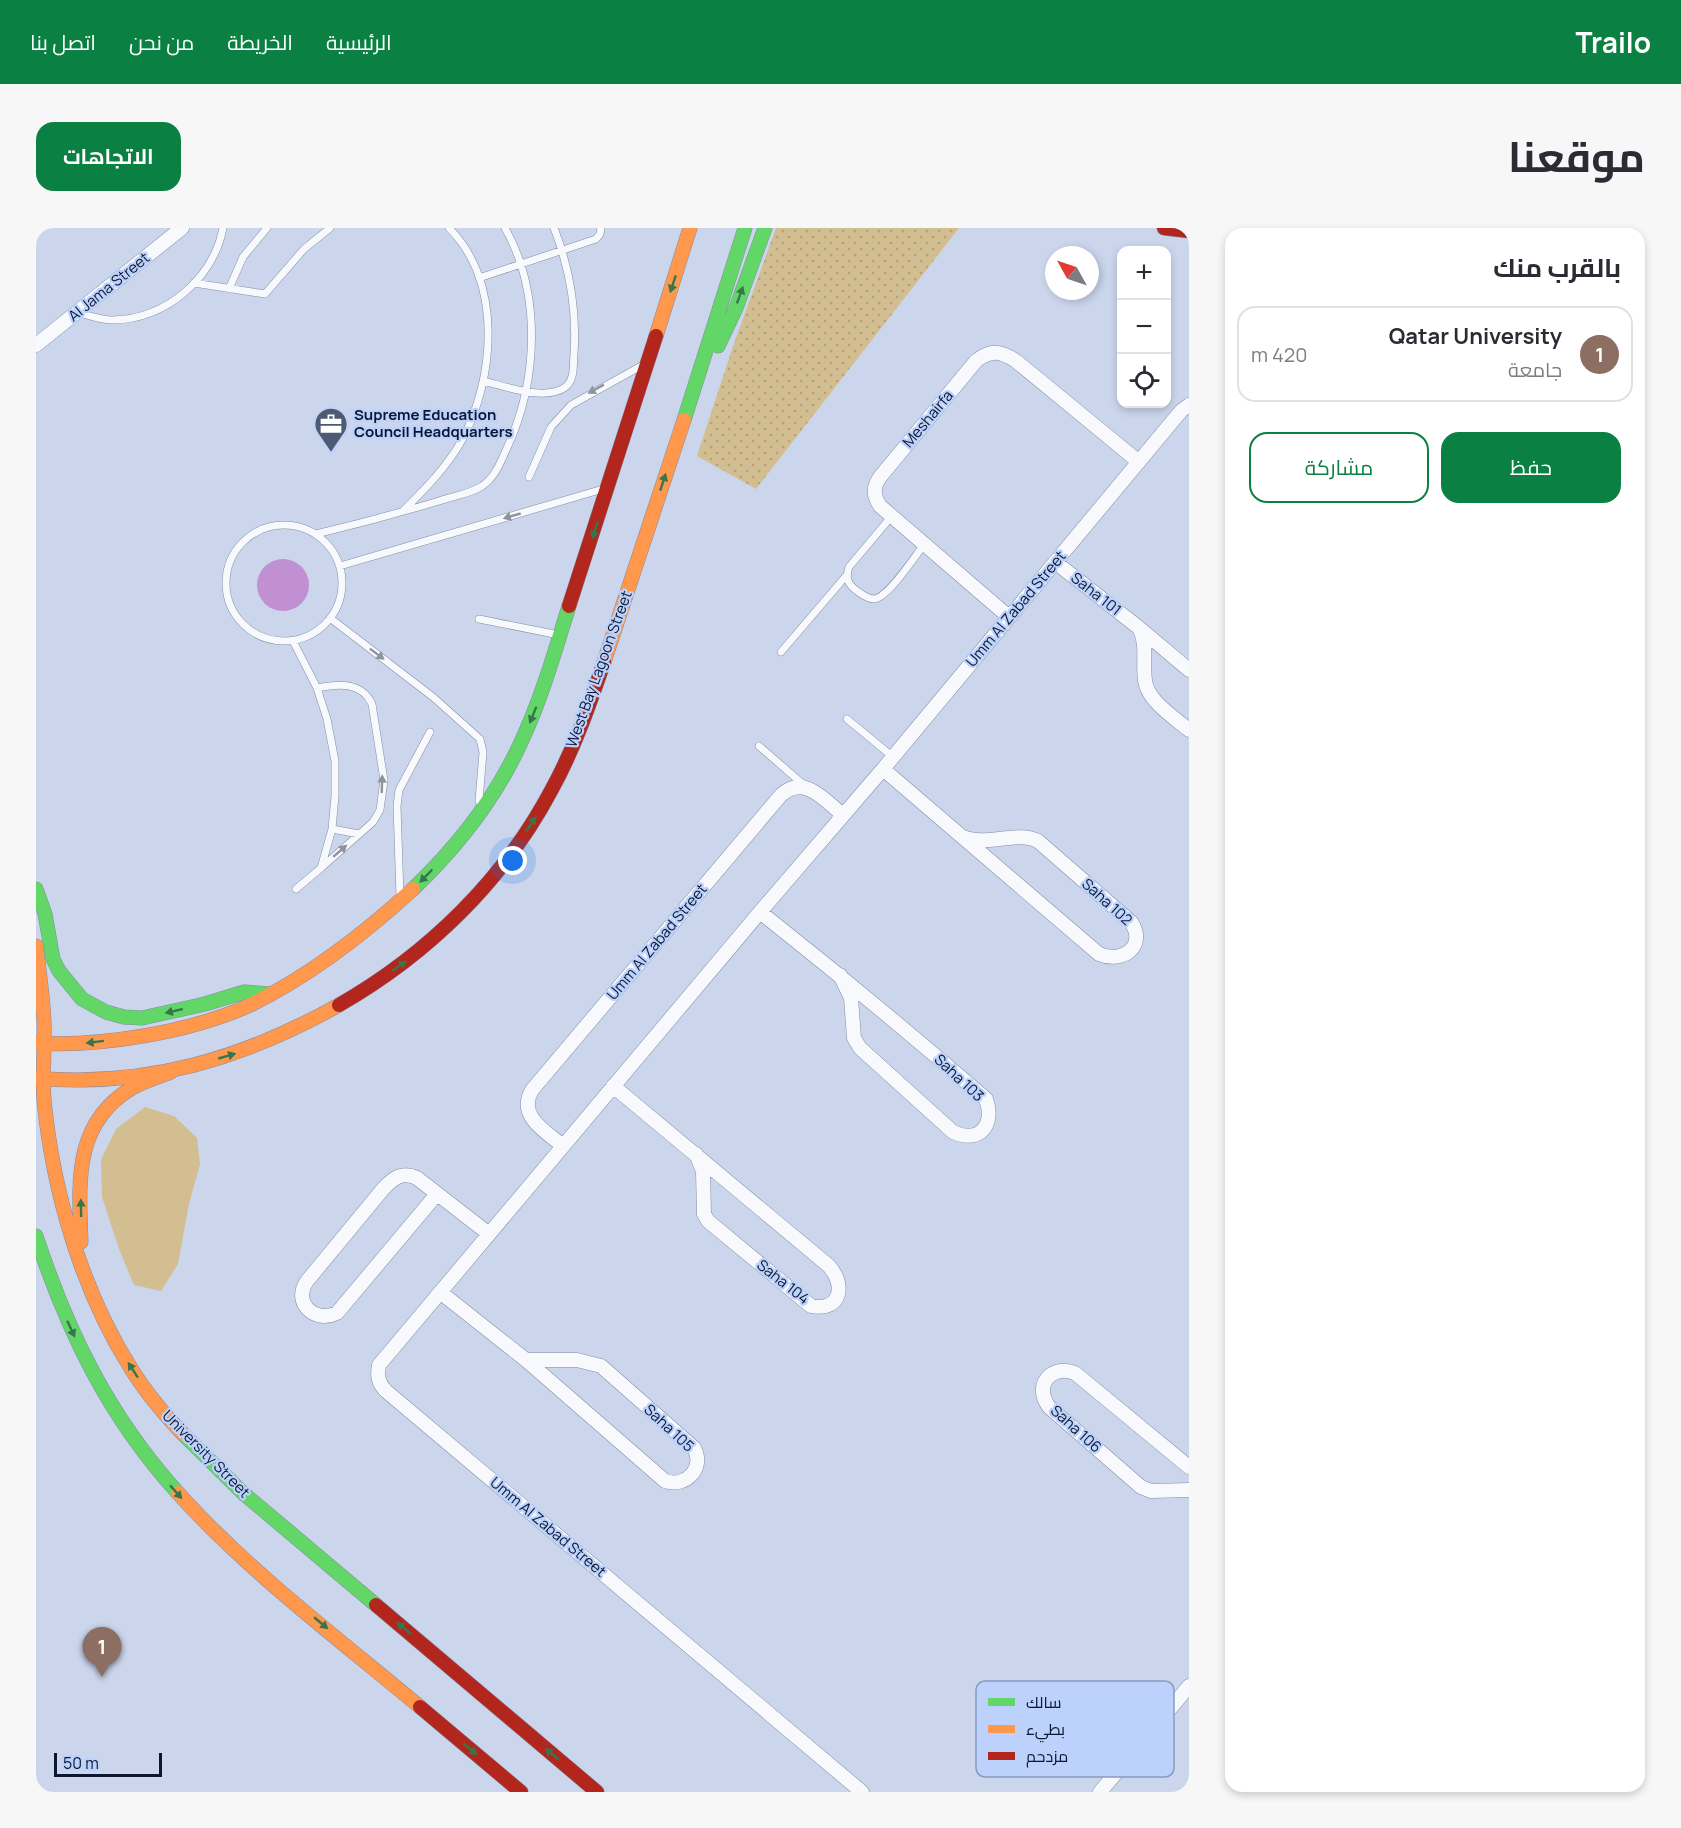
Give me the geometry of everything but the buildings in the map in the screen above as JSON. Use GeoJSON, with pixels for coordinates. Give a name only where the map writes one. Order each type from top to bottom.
{"type":"FeatureCollection","features":[{"type":"Feature","properties":{"kind":"street","name":"Al Jama Street"},"geometry":{"type":"LineString","coordinates":[[36,345],[182,228]]}},
{"type":"Feature","properties":{"kind":"street"},"geometry":{"type":"LineString","coordinates":[[40,1043],[85,1043],[160,1033],[240,1009],[271,994],[357,938],[400,903],[439,863],[478,814],[502,778],[526,731],[561,635],[690,228]]}},
{"type":"Feature","properties":{"kind":"street","name":"West Bay Lagoon Street"},"geometry":{"type":"LineString","coordinates":[[40,1079],[70,1082],[171,1072],[244,1051],[269,1041],[357,994],[406,961],[474,897],[494,874],[552,789],[588,711],[745,228]]}},
{"type":"Feature","properties":{"kind":"street"},"geometry":{"type":"LineString","coordinates":[[695,384],[709,364],[736,308],[765,228]]}},
{"type":"Feature","properties":{"kind":"street"},"geometry":{"type":"LineString","coordinates":[[1164,228],[1189,231]]}},
{"type":"Feature","properties":{"kind":"street","name":"Meshairfa"},"geometry":{"type":"LineString","coordinates":[[1009,617],[891,517],[876,500],[875,484],[969,370],[986,353],[996,351],[1016,360],[1138,462]]}},
{"type":"Feature","properties":{"kind":"street","name":"Umm Al Zabad Street"},"geometry":{"type":"LineString","coordinates":[[862,1792],[380,1385],[379,1365],[883,769],[1181,411],[1189,405]]}},
{"type":"Feature","properties":{"kind":"street","name":"Saha 101"},"geometry":{"type":"LineString","coordinates":[[1055,562],[1189,670]]}},
{"type":"Feature","properties":{"kind":"street"},"geometry":{"type":"LineString","coordinates":[[1138,627],[1144,641],[1145,683],[1148,691],[1189,730]]}},
{"type":"Feature","properties":{"kind":"street","name":"Saha 102"},"geometry":{"type":"LineString","coordinates":[[883,769],[1099,954],[1120,957],[1133,948],[1137,939],[1136,928],[1131,922],[1038,841],[1023,838],[977,841],[963,837]]}},
{"type":"Feature","properties":{"kind":"street"},"geometry":{"type":"LineString","coordinates":[[805,786],[843,815]]}},
{"type":"Feature","properties":{"kind":"street","name":"Umm Al Zabad Street"},"geometry":{"type":"LineString","coordinates":[[562,1146],[530,1117],[527,1104],[532,1090],[781,795],[793,787],[805,786]]}},
{"type":"Feature","properties":{"kind":"street"},"geometry":{"type":"LineString","coordinates":[[36,890],[45,914],[53,959],[59,971],[82,999],[106,1012],[142,1018],[205,1004],[244,992],[271,994]]}},
{"type":"Feature","properties":{"kind":"street","name":"Saha 103"},"geometry":{"type":"LineString","coordinates":[[760,912],[840,975],[986,1099],[990,1116],[983,1130],[968,1136],[953,1132],[860,1048],[854,1038],[850,998],[840,975]]}},
{"type":"Feature","properties":{"kind":"street","name":"University Street"},"geometry":{"type":"LineString","coordinates":[[36,946],[40,976],[40,1079],[62,1206],[101,1313],[132,1371],[181,1432],[243,1493],[597,1792]]}},
{"type":"Feature","properties":{"kind":"street"},"geometry":{"type":"LineString","coordinates":[[82,1266],[80,1166],[89,1132],[95,1120],[113,1100],[131,1089],[171,1072]]}},
{"type":"Feature","properties":{"kind":"street","name":"Saha 104"},"geometry":{"type":"LineString","coordinates":[[613,1086],[696,1154],[829,1266],[835,1272],[839,1282],[836,1300],[819,1307],[811,1305],[708,1221],[704,1206],[703,1171],[696,1154]]}},
{"type":"Feature","properties":{"kind":"street"},"geometry":{"type":"LineString","coordinates":[[437,1194],[337,1313],[330,1316],[319,1316],[308,1309],[302,1297],[303,1286],[391,1180],[405,1174],[411,1175],[437,1194],[489,1234]]}},
{"type":"Feature","properties":{"kind":"street"},"geometry":{"type":"LineString","coordinates":[[36,1236],[58,1301],[87,1363],[116,1414],[184,1502],[255,1568],[520,1792]]}},
{"type":"Feature","properties":{"kind":"street"},"geometry":{"type":"LineString","coordinates":[[36,1262],[49,1275]]}},
{"type":"Feature","properties":{"kind":"street","name":"Saha 105"},"geometry":{"type":"LineString","coordinates":[[440,1292],[526,1360],[665,1481],[678,1484],[686,1480],[696,1469],[698,1455],[694,1448],[601,1366],[577,1360],[526,1360]]}},
{"type":"Feature","properties":{"kind":"street","name":"Saha 106"},"geometry":{"type":"LineString","coordinates":[[1189,1467],[1075,1373],[1062,1370],[1055,1372],[1045,1381],[1043,1394],[1049,1407],[1141,1487],[1152,1491],[1189,1490]]}},
{"type":"Feature","properties":{"kind":"street"},"geometry":{"type":"LineString","coordinates":[[1174,1704],[1189,1686]]}},
{"type":"Feature","properties":{"kind":"street"},"geometry":{"type":"LineString","coordinates":[[1100,1792],[1113,1777]]}},
{"type":"Feature","properties":{"kind":"lane"},"geometry":{"type":"LineString","coordinates":[[77,312],[99,319],[114,320],[139,316],[168,305],[194,283],[209,266],[218,248],[223,228]]}},
{"type":"Feature","properties":{"kind":"lane"},"geometry":{"type":"LineString","coordinates":[[229,289],[243,257],[267,228]]}},
{"type":"Feature","properties":{"kind":"lane"},"geometry":{"type":"LineString","coordinates":[[194,283],[260,294],[266,293],[304,249],[330,228]]}},
{"type":"Feature","properties":{"kind":"lane"},"geometry":{"type":"LineString","coordinates":[[401,512],[433,481],[448,462],[472,419],[483,381],[487,354],[487,328],[479,278],[469,252],[449,228]]}},
{"type":"Feature","properties":{"kind":"lane"},"geometry":{"type":"LineString","coordinates":[[316,534],[475,490],[486,483],[494,473],[512,436],[526,391],[530,358],[531,327],[522,264],[505,228]]}},
{"type":"Feature","properties":{"kind":"lane"},"geometry":{"type":"LineString","coordinates":[[483,381],[540,394],[552,393],[564,388],[571,379],[573,298],[562,250],[554,228]]}},
{"type":"Feature","properties":{"kind":"lane"},"geometry":{"type":"LineString","coordinates":[[479,278],[596,239],[601,228]]}},
{"type":"Feature","properties":{"kind":"lane"},"geometry":{"type":"LineString","coordinates":[[529,477],[551,428],[571,405],[648,362]]}},
{"type":"Feature","properties":{"kind":"lane"},"geometry":{"type":"LineString","coordinates":[[340,566],[608,488]]}},
{"type":"Feature","properties":{"kind":"lane"},"geometry":{"type":"LineString","coordinates":[[781,652],[846,576],[849,567],[891,517]]}},
{"type":"Feature","properties":{"kind":"lane"},"geometry":{"type":"LineString","coordinates":[[285,524],[302,527],[316,534],[327,543],[340,566],[342,577],[340,599],[330,618],[313,633],[293,641],[277,641],[261,637],[247,629],[236,617],[228,603],[225,587],[226,571],[232,555],[254,532],[269,526],[285,524]]}},
{"type":"Feature","properties":{"kind":"lane"},"geometry":{"type":"LineString","coordinates":[[846,576],[850,585],[867,598],[876,599],[885,594],[924,545]]}},
{"type":"Feature","properties":{"kind":"lane"},"geometry":{"type":"LineString","coordinates":[[330,618],[433,697],[480,740],[483,764],[478,814]]}},
{"type":"Feature","properties":{"kind":"lane"},"geometry":{"type":"LineString","coordinates":[[479,619],[561,635]]}},
{"type":"Feature","properties":{"kind":"lane"},"geometry":{"type":"LineString","coordinates":[[293,641],[316,688],[327,719],[335,761],[332,829],[321,868]]}},
{"type":"Feature","properties":{"kind":"lane"},"geometry":{"type":"LineString","coordinates":[[296,889],[377,817],[384,780],[372,704],[363,691],[356,687],[334,684],[316,688]]}},
{"type":"Feature","properties":{"kind":"lane"},"geometry":{"type":"LineString","coordinates":[[847,720],[893,757]]}},
{"type":"Feature","properties":{"kind":"lane"},"geometry":{"type":"LineString","coordinates":[[400,903],[397,806],[399,790],[430,732]]}},
{"type":"Feature","properties":{"kind":"lane"},"geometry":{"type":"LineString","coordinates":[[759,746],[805,786]]}},
{"type":"Feature","properties":{"kind":"lane"},"geometry":{"type":"LineString","coordinates":[[332,829],[359,834]]}},
{"type":"Feature","properties":{"kind":"shaded area"},"geometry":{"type":"Polygon","coordinates":[[[776,228],[959,228],[756,489],[697,456],[732,349],[776,228]]]}},
{"type":"Feature","properties":{"kind":"shaded area"},"geometry":{"type":"Polygon","coordinates":[[[283,559],[297,563],[305,571],[309,585],[305,599],[297,607],[283,611],[269,607],[261,599],[257,585],[261,571],[269,563],[283,559]]]}},
{"type":"Feature","properties":{"kind":"shaded area"},"geometry":{"type":"Polygon","coordinates":[[[145,1107],[174,1116],[197,1138],[200,1164],[189,1204],[178,1264],[161,1291],[134,1285],[102,1197],[101,1160],[116,1129],[145,1107]]]}},
{"type":"Feature","properties":{"kind":"traffic: fast"},"geometry":{"type":"LineString","coordinates":[[684,420],[745,228]]}},
{"type":"Feature","properties":{"kind":"traffic: fast"},"geometry":{"type":"LineString","coordinates":[[718,346],[736,308],[765,228]]}},
{"type":"Feature","properties":{"kind":"traffic: fast"},"geometry":{"type":"LineString","coordinates":[[413,889],[475,820],[501,781],[529,724],[542,691],[569,606]]}},
{"type":"Feature","properties":{"kind":"traffic: fast"},"geometry":{"type":"LineString","coordinates":[[36,889],[45,914],[53,959],[59,971],[82,999],[106,1012],[124,1017],[142,1018],[205,1004],[244,992],[271,994]]}},
{"type":"Feature","properties":{"kind":"traffic: fast"},"geometry":{"type":"LineString","coordinates":[[36,1236],[62,1306],[93,1372],[131,1434],[178,1493]]}},
{"type":"Feature","properties":{"kind":"traffic: fast"},"geometry":{"type":"LineString","coordinates":[[183,1434],[243,1493],[376,1605]]}},
{"type":"Feature","properties":{"kind":"traffic: slow"},"geometry":{"type":"LineString","coordinates":[[656,336],[690,228]]}},
{"type":"Feature","properties":{"kind":"traffic: slow"},"geometry":{"type":"LineString","coordinates":[[604,662],[684,420]]}},
{"type":"Feature","properties":{"kind":"traffic: slow"},"geometry":{"type":"LineString","coordinates":[[36,1043],[89,1043],[145,1036],[227,1015],[294,981],[336,953],[413,889]]}},
{"type":"Feature","properties":{"kind":"traffic: slow"},"geometry":{"type":"LineString","coordinates":[[36,946],[43,1013],[43,1091],[48,1135],[73,1240],[98,1308],[114,1340],[143,1386],[183,1434]]}},
{"type":"Feature","properties":{"kind":"traffic: slow"},"geometry":{"type":"LineString","coordinates":[[36,1078],[77,1080],[117,1078],[194,1065],[267,1040],[339,1005]]}},
{"type":"Feature","properties":{"kind":"traffic: slow"},"geometry":{"type":"LineString","coordinates":[[81,1242],[81,1176],[89,1136],[99,1118],[113,1102],[132,1088],[171,1072]]}},
{"type":"Feature","properties":{"kind":"traffic: slow"},"geometry":{"type":"LineString","coordinates":[[178,1493],[205,1522],[264,1577],[420,1707]]}},
{"type":"Feature","properties":{"kind":"traffic: jam"},"geometry":{"type":"LineString","coordinates":[[1164,228],[1189,231]]}},
{"type":"Feature","properties":{"kind":"traffic: jam"},"geometry":{"type":"LineString","coordinates":[[569,606],[656,336]]}},
{"type":"Feature","properties":{"kind":"traffic: jam"},"geometry":{"type":"LineString","coordinates":[[339,1005],[403,963],[433,938],[461,912],[511,854],[533,822],[560,774],[581,727],[604,662]]}},
{"type":"Feature","properties":{"kind":"traffic: jam"},"geometry":{"type":"LineString","coordinates":[[376,1605],[597,1792]]}},
{"type":"Feature","properties":{"kind":"traffic: jam"},"geometry":{"type":"LineString","coordinates":[[420,1707],[521,1792]]}},
{"type":"Feature","properties":{"kind":"place","name":"Supreme Education Council Headquarters"},"geometry":{"type":"Point","coordinates":[331,453]}},
{"type":"Feature","properties":{"kind":"place","name":"Qatar University"},"geometry":{"type":"Point","coordinates":[102,1677]}}]}
